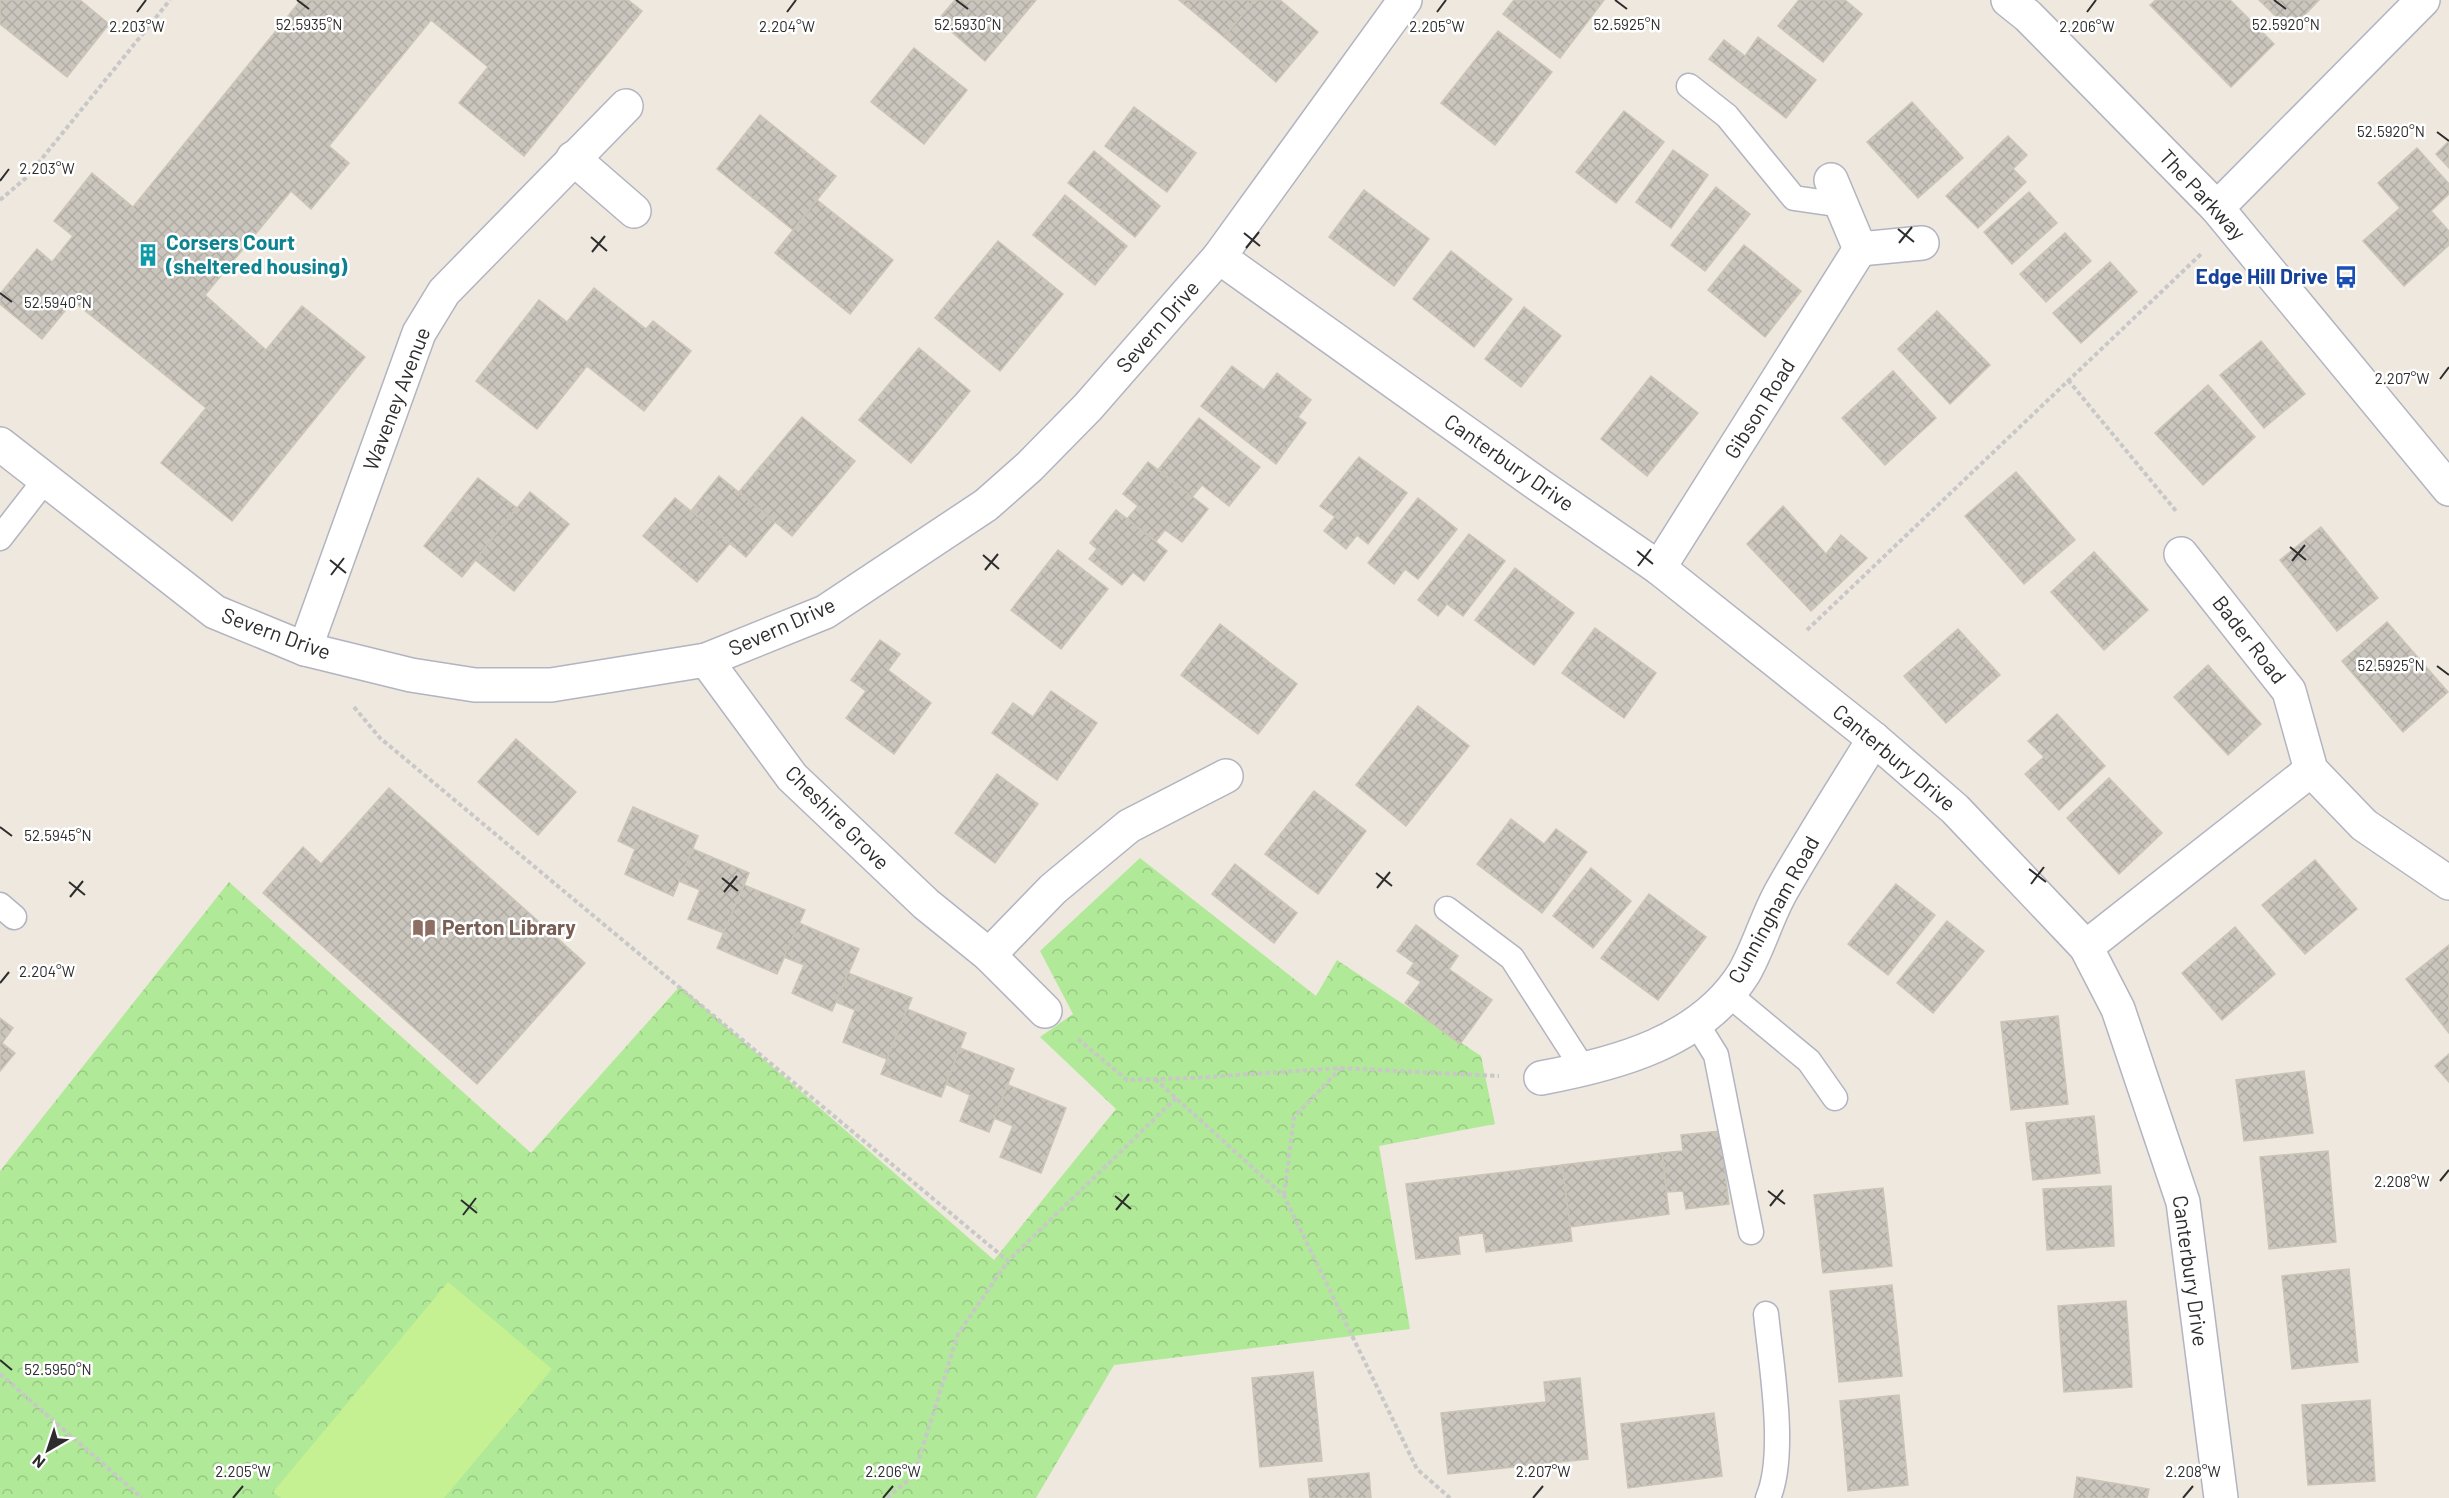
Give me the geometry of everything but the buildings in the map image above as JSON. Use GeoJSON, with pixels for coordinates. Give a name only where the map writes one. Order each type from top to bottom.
{"type":"FeatureCollection","features":[{"type":"Feature","properties":{"kind":"street","name":"The Parkway"},"geometry":{"type":"LineString","coordinates":[[2008,0],[2028,16],[2224,216],[2449,489]]}},
{"type":"Feature","properties":{"kind":"street"},"geometry":{"type":"LineString","coordinates":[[2224,216],[2423,0]]}},
{"type":"Feature","properties":{"kind":"street","name":"Severn Drive"},"geometry":{"type":"LineString","coordinates":[[0,444],[215,612],[305,649],[411,675],[475,685],[551,686],[706,660],[825,612],[986,505],[1029,466],[1088,407],[1220,257],[1401,1]]}},
{"type":"Feature","properties":{"kind":"street","name":"Waveney Avenue"},"geometry":{"type":"LineString","coordinates":[[305,649],[419,333],[444,292],[626,106]]}},
{"type":"Feature","properties":{"kind":"street"},"geometry":{"type":"LineString","coordinates":[[573,158],[634,211]]}},
{"type":"Feature","properties":{"kind":"street"},"geometry":{"type":"LineString","coordinates":[[1836,192],[1860,249],[1922,243]]}},
{"type":"Feature","properties":{"kind":"street","name":"Gibson Road"},"geometry":{"type":"LineString","coordinates":[[1659,568],[1860,249]]}},
{"type":"Feature","properties":{"kind":"street","name":"Canterbury Drive"},"geometry":{"type":"LineString","coordinates":[[1220,257],[1659,568],[1775,660],[1874,739],[1955,809],[2086,947],[2118,1009],[2183,1202],[2221,1498]]}},
{"type":"Feature","properties":{"kind":"street","name":"Bader Road"},"geometry":{"type":"LineString","coordinates":[[2181,554],[2289,691],[2310,770],[2364,825],[2449,883]]}},
{"type":"Feature","properties":{"kind":"street","name":"Cheshire Grove"},"geometry":{"type":"LineString","coordinates":[[706,660],[792,777],[926,904],[989,955],[1045,1011]]}},
{"type":"Feature","properties":{"kind":"street","name":"Cunningham Road"},"geometry":{"type":"LineString","coordinates":[[1541,1078],[1584,1070],[1669,1041],[1713,1011],[1743,973],[1781,892],[1874,739]]}},
{"type":"Feature","properties":{"kind":"street"},"geometry":{"type":"LineString","coordinates":[[2086,947],[2310,770]]}},
{"type":"Feature","properties":{"kind":"street"},"geometry":{"type":"LineString","coordinates":[[989,955],[1053,890],[1129,826],[1226,776]]}},
{"type":"Feature","properties":{"kind":"lane"},"geometry":{"type":"LineString","coordinates":[[1689,86],[1727,116],[1794,198],[1836,192]]}},
{"type":"Feature","properties":{"kind":"lane"},"geometry":{"type":"LineString","coordinates":[[0,538],[45,480]]}},
{"type":"Feature","properties":{"kind":"lane"},"geometry":{"type":"LineString","coordinates":[[1447,909],[1512,958],[1584,1070]]}},
{"type":"Feature","properties":{"kind":"lane"},"geometry":{"type":"LineString","coordinates":[[1727,993],[1809,1061],[1835,1098]]}},
{"type":"Feature","properties":{"kind":"lane"},"geometry":{"type":"LineString","coordinates":[[1696,1023],[1716,1054],[1751,1232]]}},
{"type":"Feature","properties":{"kind":"lane"},"geometry":{"type":"LineString","coordinates":[[1766,1314],[1778,1447],[1775,1482],[1768,1498]]}},
{"type":"Feature","properties":{"kind":"path"},"geometry":{"type":"LineString","coordinates":[[0,200],[27,177],[170,0]]}},
{"type":"Feature","properties":{"kind":"path"},"geometry":{"type":"LineString","coordinates":[[1775,660],[2068,380],[2224,216]]}},
{"type":"Feature","properties":{"kind":"path"},"geometry":{"type":"LineString","coordinates":[[2068,380],[2176,511],[2181,554]]}},
{"type":"Feature","properties":{"kind":"path"},"geometry":{"type":"LineString","coordinates":[[349,701],[389,746],[1008,1261]]}},
{"type":"Feature","properties":{"kind":"path"},"geometry":{"type":"LineString","coordinates":[[1045,1011],[1127,1080],[1340,1068],[1541,1078]]}},
{"type":"Feature","properties":{"kind":"path"},"geometry":{"type":"LineString","coordinates":[[1284,1196],[1294,1117],[1340,1068]]}},
{"type":"Feature","properties":{"kind":"path"},"geometry":{"type":"LineString","coordinates":[[1155,1079],[1284,1196],[1417,1469],[1450,1498]]}},
{"type":"Feature","properties":{"kind":"path"},"geometry":{"type":"LineString","coordinates":[[887,1498],[914,1475],[957,1334],[1008,1261],[1176,1098]]}},
{"type":"Feature","properties":{"kind":"path"},"geometry":{"type":"LineString","coordinates":[[0,1374],[142,1498]]}},
{"type":"Feature","properties":{"kind":"green space"},"geometry":{"type":"Polygon","coordinates":[[[1140,858],[1316,996],[1337,960],[1481,1056],[1495,1124],[1379,1146],[1410,1329],[1114,1365],[1036,1498],[0,1498],[0,1171],[229,882],[531,1153],[680,986],[994,1260],[1116,1109],[1040,1037],[1073,1014],[1040,951],[1140,858]]]}},
{"type":"Feature","properties":{"kind":"green space"},"geometry":{"type":"Polygon","coordinates":[[[448,1282],[552,1369],[444,1498],[281,1498],[273,1492],[448,1282]]]}},
{"type":"Feature","properties":{"kind":"place","name":"Corsers Court (sheltered housing)"},"geometry":{"type":"Point","coordinates":[148,255]}},
{"type":"Feature","properties":{"kind":"place","name":"Edge Hill Drive"},"geometry":{"type":"Point","coordinates":[2346,277]}},
{"type":"Feature","properties":{"kind":"place","name":"Perton Library"},"geometry":{"type":"Point","coordinates":[424,928]}}]}
